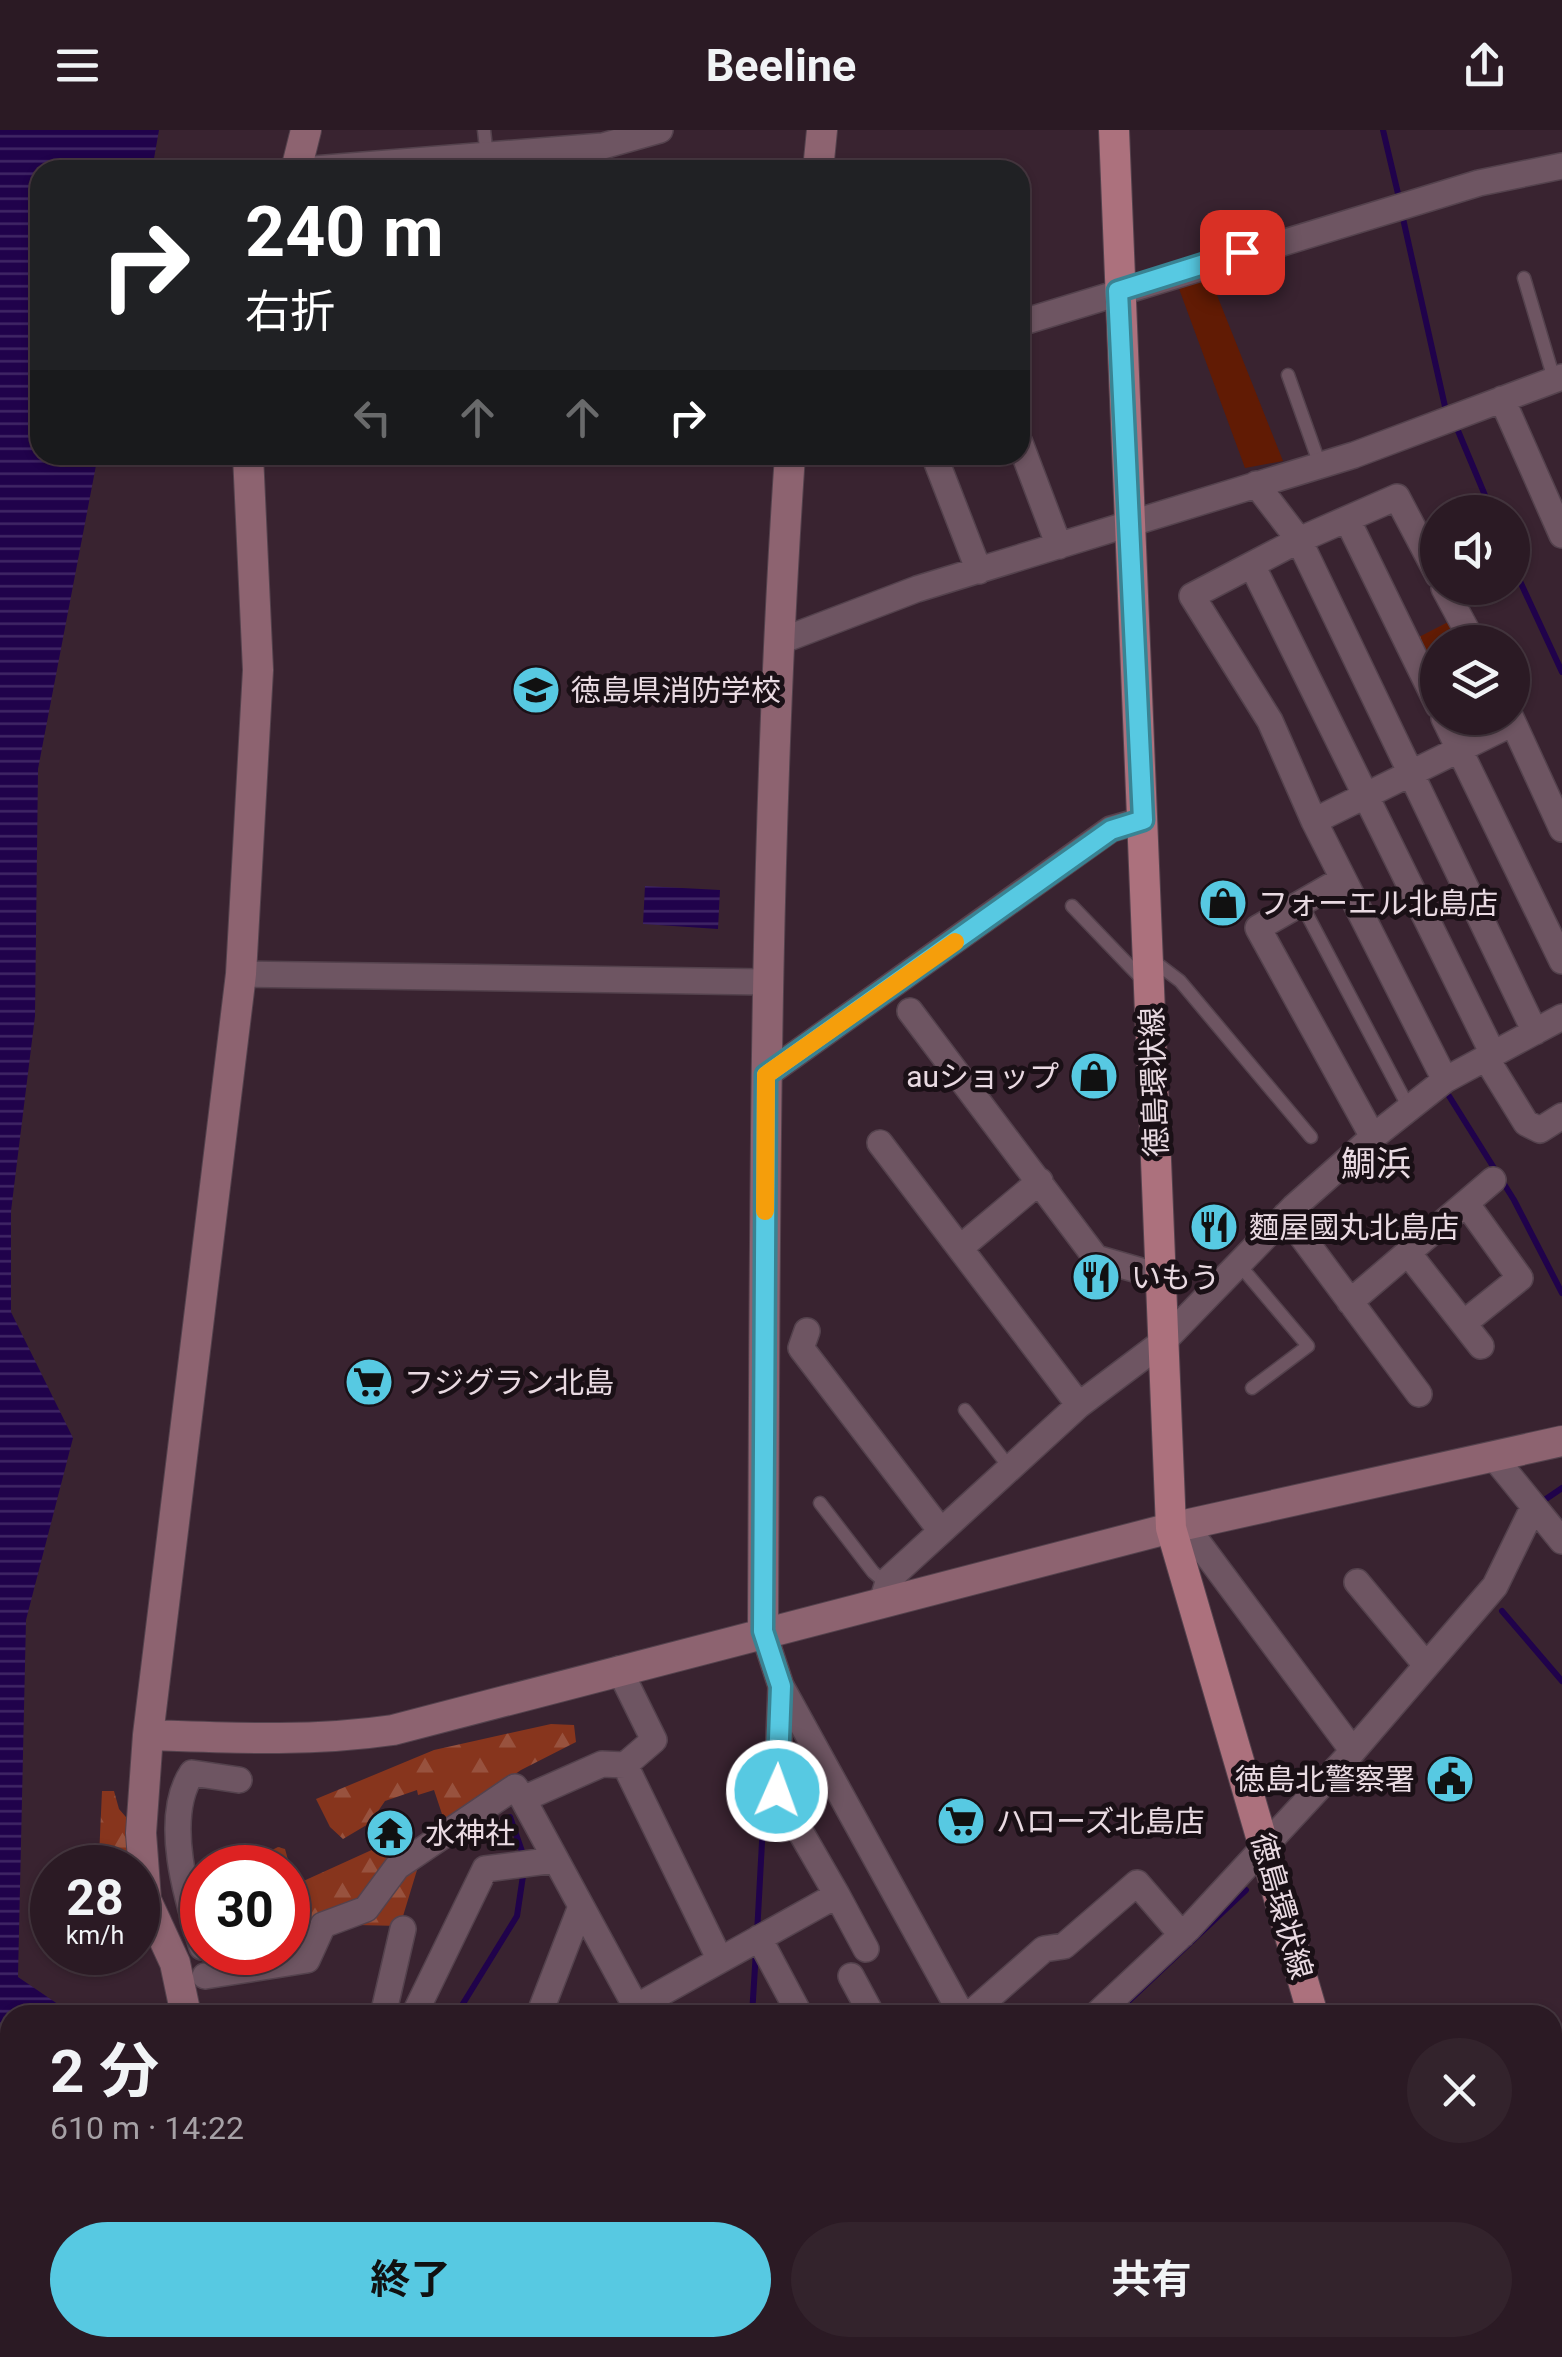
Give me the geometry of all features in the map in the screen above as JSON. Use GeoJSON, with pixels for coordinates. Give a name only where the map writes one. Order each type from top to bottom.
{"type":"FeatureCollection","features":[{"type":"Feature","properties":{"kind":"main road","name":"徳島環状線"},"geometry":{"type":"LineString","coordinates":[[1114,130],[1164,1342],[1178,1527],[1310,2005]]}},
{"type":"Feature","properties":{"kind":"street"},"geometry":{"type":"LineString","coordinates":[[300,160],[306,130]]}},
{"type":"Feature","properties":{"kind":"street"},"geometry":{"type":"LineString","coordinates":[[433,160],[487,156],[578,159],[660,130]]}},
{"type":"Feature","properties":{"kind":"street"},"geometry":{"type":"LineString","coordinates":[[819,160],[822,130]]}},
{"type":"Feature","properties":{"kind":"street"},"geometry":{"type":"LineString","coordinates":[[1030,319],[1479,183],[1562,166]]}},
{"type":"Feature","properties":{"kind":"street"},"geometry":{"type":"LineString","coordinates":[[778,642],[916,588],[1320,465],[1558,378]]}},
{"type":"Feature","properties":{"kind":"street"},"geometry":{"type":"LineString","coordinates":[[1502,399],[1562,535]]}},
{"type":"Feature","properties":{"kind":"street"},"geometry":{"type":"LineString","coordinates":[[186,2005],[175,1962],[146,1900],[141,1833],[148,1735],[241,974],[257,690],[248,465]]}},
{"type":"Feature","properties":{"kind":"street"},"geometry":{"type":"LineString","coordinates":[[789,465],[778,642],[767,982],[763,1631],[781,1686],[960,2005]]}},
{"type":"Feature","properties":{"kind":"street"},"geometry":{"type":"LineString","coordinates":[[938,465],[979,571]]}},
{"type":"Feature","properties":{"kind":"street"},"geometry":{"type":"LineString","coordinates":[[1028,465],[1059,546]]}},
{"type":"Feature","properties":{"kind":"street"},"geometry":{"type":"LineString","coordinates":[[1256,484],[1299,540],[1534,1032]]}},
{"type":"Feature","properties":{"kind":"street"},"geometry":{"type":"LineString","coordinates":[[1420,540],[1397,497],[1299,540],[1192,596],[1270,721],[1314,821],[1446,1080]]}},
{"type":"Feature","properties":{"kind":"street"},"geometry":{"type":"LineString","coordinates":[[1347,519],[1420,668]]}},
{"type":"Feature","properties":{"kind":"street"},"geometry":{"type":"LineString","coordinates":[[1252,565],[1526,1123],[1540,1130],[1558,1127]]}},
{"type":"Feature","properties":{"kind":"street"},"geometry":{"type":"LineString","coordinates":[[1452,735],[1562,960]]}},
{"type":"Feature","properties":{"kind":"street"},"geometry":{"type":"LineString","coordinates":[[1314,821],[1484,735]]}},
{"type":"Feature","properties":{"kind":"street"},"geometry":{"type":"LineString","coordinates":[[1519,735],[1562,830]]}},
{"type":"Feature","properties":{"kind":"street"},"geometry":{"type":"LineString","coordinates":[[766,1075],[1111,830],[1143,820]]}},
{"type":"Feature","properties":{"kind":"street"},"geometry":{"type":"LineString","coordinates":[[1343,879],[1258,928],[1373,1137]]}},
{"type":"Feature","properties":{"kind":"street"},"geometry":{"type":"LineString","coordinates":[[241,974],[767,982]]}},
{"type":"Feature","properties":{"kind":"street"},"geometry":{"type":"LineString","coordinates":[[910,1011],[1096,1258],[1162,1277]]}},
{"type":"Feature","properties":{"kind":"street"},"geometry":{"type":"LineString","coordinates":[[884,1594],[941,1531],[1079,1405],[1164,1342],[1237,1262],[1373,1137],[1446,1080],[1562,1017]]}},
{"type":"Feature","properties":{"kind":"street"},"geometry":{"type":"LineString","coordinates":[[880,1143],[1079,1405]]}},
{"type":"Feature","properties":{"kind":"street"},"geometry":{"type":"LineString","coordinates":[[960,1248],[1040,1180]]}},
{"type":"Feature","properties":{"kind":"street"},"geometry":{"type":"LineString","coordinates":[[1350,1302],[1493,1180]]}},
{"type":"Feature","properties":{"kind":"street"},"geometry":{"type":"LineString","coordinates":[[1464,1323],[1530,1271],[1466,1203]]}},
{"type":"Feature","properties":{"kind":"street"},"geometry":{"type":"LineString","coordinates":[[1286,1215],[1419,1394]]}},
{"type":"Feature","properties":{"kind":"street"},"geometry":{"type":"LineString","coordinates":[[1408,1253],[1481,1346]]}},
{"type":"Feature","properties":{"kind":"street"},"geometry":{"type":"LineString","coordinates":[[807,1331],[801,1348],[941,1531]]}},
{"type":"Feature","properties":{"kind":"street"},"geometry":{"type":"LineString","coordinates":[[148,1735],[338,1738],[392,1730],[763,1631],[884,1594],[1562,1440]]}},
{"type":"Feature","properties":{"kind":"street"},"geometry":{"type":"LineString","coordinates":[[1493,1456],[1562,1542]]}},
{"type":"Feature","properties":{"kind":"street"},"geometry":{"type":"LineString","coordinates":[[1107,2005],[1182,1934],[1354,1751],[1495,1586],[1533,1508]]}},
{"type":"Feature","properties":{"kind":"street"},"geometry":{"type":"LineString","coordinates":[[1178,1527],[1354,1751]]}},
{"type":"Feature","properties":{"kind":"street"},"geometry":{"type":"LineString","coordinates":[[1357,1582],[1426,1665]]}},
{"type":"Feature","properties":{"kind":"street"},"geometry":{"type":"LineString","coordinates":[[522,1799],[602,1764],[624,1765],[654,1740],[620,1669]]}},
{"type":"Feature","properties":{"kind":"street"},"geometry":{"type":"LineString","coordinates":[[781,1686],[777,1791],[866,1950]]}},
{"type":"Feature","properties":{"kind":"street"},"geometry":{"type":"LineString","coordinates":[[624,1765],[720,1960]]}},
{"type":"Feature","properties":{"kind":"street"},"geometry":{"type":"LineString","coordinates":[[181,1845],[180,1792],[192,1773],[238,1780]]}},
{"type":"Feature","properties":{"kind":"street"},"geometry":{"type":"LineString","coordinates":[[310,1952],[323,1925],[366,1909],[397,1868],[514,1786],[635,2005]]}},
{"type":"Feature","properties":{"kind":"street"},"geometry":{"type":"LineString","coordinates":[[419,2005],[485,1869],[554,1860]]}},
{"type":"Feature","properties":{"kind":"street"},"geometry":{"type":"LineString","coordinates":[[978,2005],[1044,1949],[1064,1946],[1137,1883],[1182,1934]]}},
{"type":"Feature","properties":{"kind":"street"},"geometry":{"type":"LineString","coordinates":[[648,2005],[836,1895]]}},
{"type":"Feature","properties":{"kind":"street"},"geometry":{"type":"LineString","coordinates":[[543,2005],[580,1909]]}},
{"type":"Feature","properties":{"kind":"street"},"geometry":{"type":"LineString","coordinates":[[385,2005],[403,1929]]}},
{"type":"Feature","properties":{"kind":"street"},"geometry":{"type":"LineString","coordinates":[[759,1938],[795,2005]]}},
{"type":"Feature","properties":{"kind":"street"},"geometry":{"type":"LineString","coordinates":[[195,2005],[204,1993],[204,1975]]}},
{"type":"Feature","properties":{"kind":"street"},"geometry":{"type":"LineString","coordinates":[[852,1976],[867,2005]]}},
{"type":"Feature","properties":{"kind":"lane"},"geometry":{"type":"LineString","coordinates":[[484,130],[487,156]]}},
{"type":"Feature","properties":{"kind":"lane"},"geometry":{"type":"LineString","coordinates":[[1524,278],[1558,378]]}},
{"type":"Feature","properties":{"kind":"lane"},"geometry":{"type":"LineString","coordinates":[[1288,376],[1320,465]]}},
{"type":"Feature","properties":{"kind":"lane"},"geometry":{"type":"LineString","coordinates":[[1301,903],[1409,1108]]}},
{"type":"Feature","properties":{"kind":"lane"},"geometry":{"type":"LineString","coordinates":[[1072,906],[1149,973],[1180,981],[1312,1137]]}},
{"type":"Feature","properties":{"kind":"lane"},"geometry":{"type":"LineString","coordinates":[[1237,1262],[1308,1346],[1252,1388]]}},
{"type":"Feature","properties":{"kind":"lane"},"geometry":{"type":"LineString","coordinates":[[965,1410],[1010,1468]]}},
{"type":"Feature","properties":{"kind":"lane"},"geometry":{"type":"LineString","coordinates":[[820,1503],[873,1572],[884,1594]]}},
{"type":"Feature","properties":{"kind":"green space"},"geometry":{"type":"Polygon","coordinates":[[[1209,275],[1283,461],[1245,468],[1178,286],[1209,275]]]}},
{"type":"Feature","properties":{"kind":"green space"},"geometry":{"type":"Polygon","coordinates":[[[551,1724],[574,1725],[576,1742],[521,1770],[436,1829],[428,1825],[443,1817],[434,1790],[418,1795],[417,1790],[385,1801],[370,1823],[343,1839],[330,1827],[316,1799],[434,1750],[551,1724]]]}},
{"type":"Feature","properties":{"kind":"green space"},"geometry":{"type":"Polygon","coordinates":[[[102,1791],[114,1791],[119,1809],[132,1824],[132,1845],[100,1845],[102,1791]]]}},
{"type":"Feature","properties":{"kind":"green space"},"geometry":{"type":"Polygon","coordinates":[[[424,1847],[400,1926],[357,1925],[310,1941],[310,1878],[376,1848],[393,1857],[424,1847]]]}},
{"type":"Feature","properties":{"kind":"shaded area"},"geometry":{"type":"Polygon","coordinates":[[[0,130],[159,130],[154,160],[30,160],[30,465],[96,465],[38,769],[35,1016],[11,1211],[11,1312],[73,1438],[26,1620],[18,1977],[59,2005],[0,2005],[0,130]]]}},
{"type":"Feature","properties":{"kind":"shaded area"},"geometry":{"type":"Polygon","coordinates":[[[645,886],[720,890],[718,929],[643,924],[645,886]]]}},
{"type":"Feature","properties":{"kind":"waterway"},"geometry":{"type":"LineString","coordinates":[[1383,130],[1400,202]]}},
{"type":"Feature","properties":{"kind":"waterway"},"geometry":{"type":"LineString","coordinates":[[1402,214],[1446,411]]}},
{"type":"Feature","properties":{"kind":"waterway"},"geometry":{"type":"LineString","coordinates":[[1456,426],[1485,495]]}},
{"type":"Feature","properties":{"kind":"waterway"},"geometry":{"type":"LineString","coordinates":[[1530,603],[1562,672]]}},
{"type":"Feature","properties":{"kind":"waterway"},"geometry":{"type":"LineString","coordinates":[[1449,1096],[1514,1200],[1562,1293]]}},
{"type":"Feature","properties":{"kind":"waterway"},"geometry":{"type":"LineString","coordinates":[[1543,1501],[1562,1488]]}},
{"type":"Feature","properties":{"kind":"waterway"},"geometry":{"type":"LineString","coordinates":[[1502,1611],[1562,1681]]}},
{"type":"Feature","properties":{"kind":"waterway"},"geometry":{"type":"LineString","coordinates":[[757,1934],[765,1787]]}},
{"type":"Feature","properties":{"kind":"waterway"},"geometry":{"type":"LineString","coordinates":[[510,1817],[524,1857]]}},
{"type":"Feature","properties":{"kind":"waterway"},"geometry":{"type":"LineString","coordinates":[[462,2005],[517,1916],[524,1869]]}},
{"type":"Feature","properties":{"kind":"waterway"},"geometry":{"type":"LineString","coordinates":[[1124,2005],[1246,1890]]}},
{"type":"Feature","properties":{"kind":"waterway"},"geometry":{"type":"LineString","coordinates":[[753,2005],[756,1951]]}},
{"type":"Feature","properties":{"kind":"slow traffic"},"geometry":{"type":"LineString","coordinates":[[765,1211],[766,1075],[955,942]]}},
{"type":"Feature","properties":{"kind":"place","name":"徳島県消防学校"},"geometry":{"type":"Point","coordinates":[536,690]}},
{"type":"Feature","properties":{"kind":"place","name":"フォーエル北島店"},"geometry":{"type":"Point","coordinates":[1223,903]}},
{"type":"Feature","properties":{"kind":"place","name":"auショップ"},"geometry":{"type":"Point","coordinates":[1094,1076]}},
{"type":"Feature","properties":{"kind":"place","name":"麵屋國丸北島店"},"geometry":{"type":"Point","coordinates":[1214,1227]}},
{"type":"Feature","properties":{"kind":"place","name":"いもう"},"geometry":{"type":"Point","coordinates":[1096,1277]}},
{"type":"Feature","properties":{"kind":"place","name":"フジグラン北島"},"geometry":{"type":"Point","coordinates":[369,1382]}},
{"type":"Feature","properties":{"kind":"place","name":"徳島北警察署"},"geometry":{"type":"Point","coordinates":[1450,1779]}},
{"type":"Feature","properties":{"kind":"place","name":"ハローズ北島店"},"geometry":{"type":"Point","coordinates":[961,1821]}},
{"type":"Feature","properties":{"kind":"place","name":"水神社"},"geometry":{"type":"Point","coordinates":[390,1833]}},
{"type":"Feature","properties":{"kind":"district","name":"鯛浜"},"geometry":{"type":"Point","coordinates":[1376,1164]}},
{"type":"Feature","properties":{"kind":"route"},"geometry":{"type":"LineString","coordinates":[[777,1791],[781,1686],[763,1631],[766,1075],[1111,830],[1143,820],[1118,291],[1242,252]]}}]}
